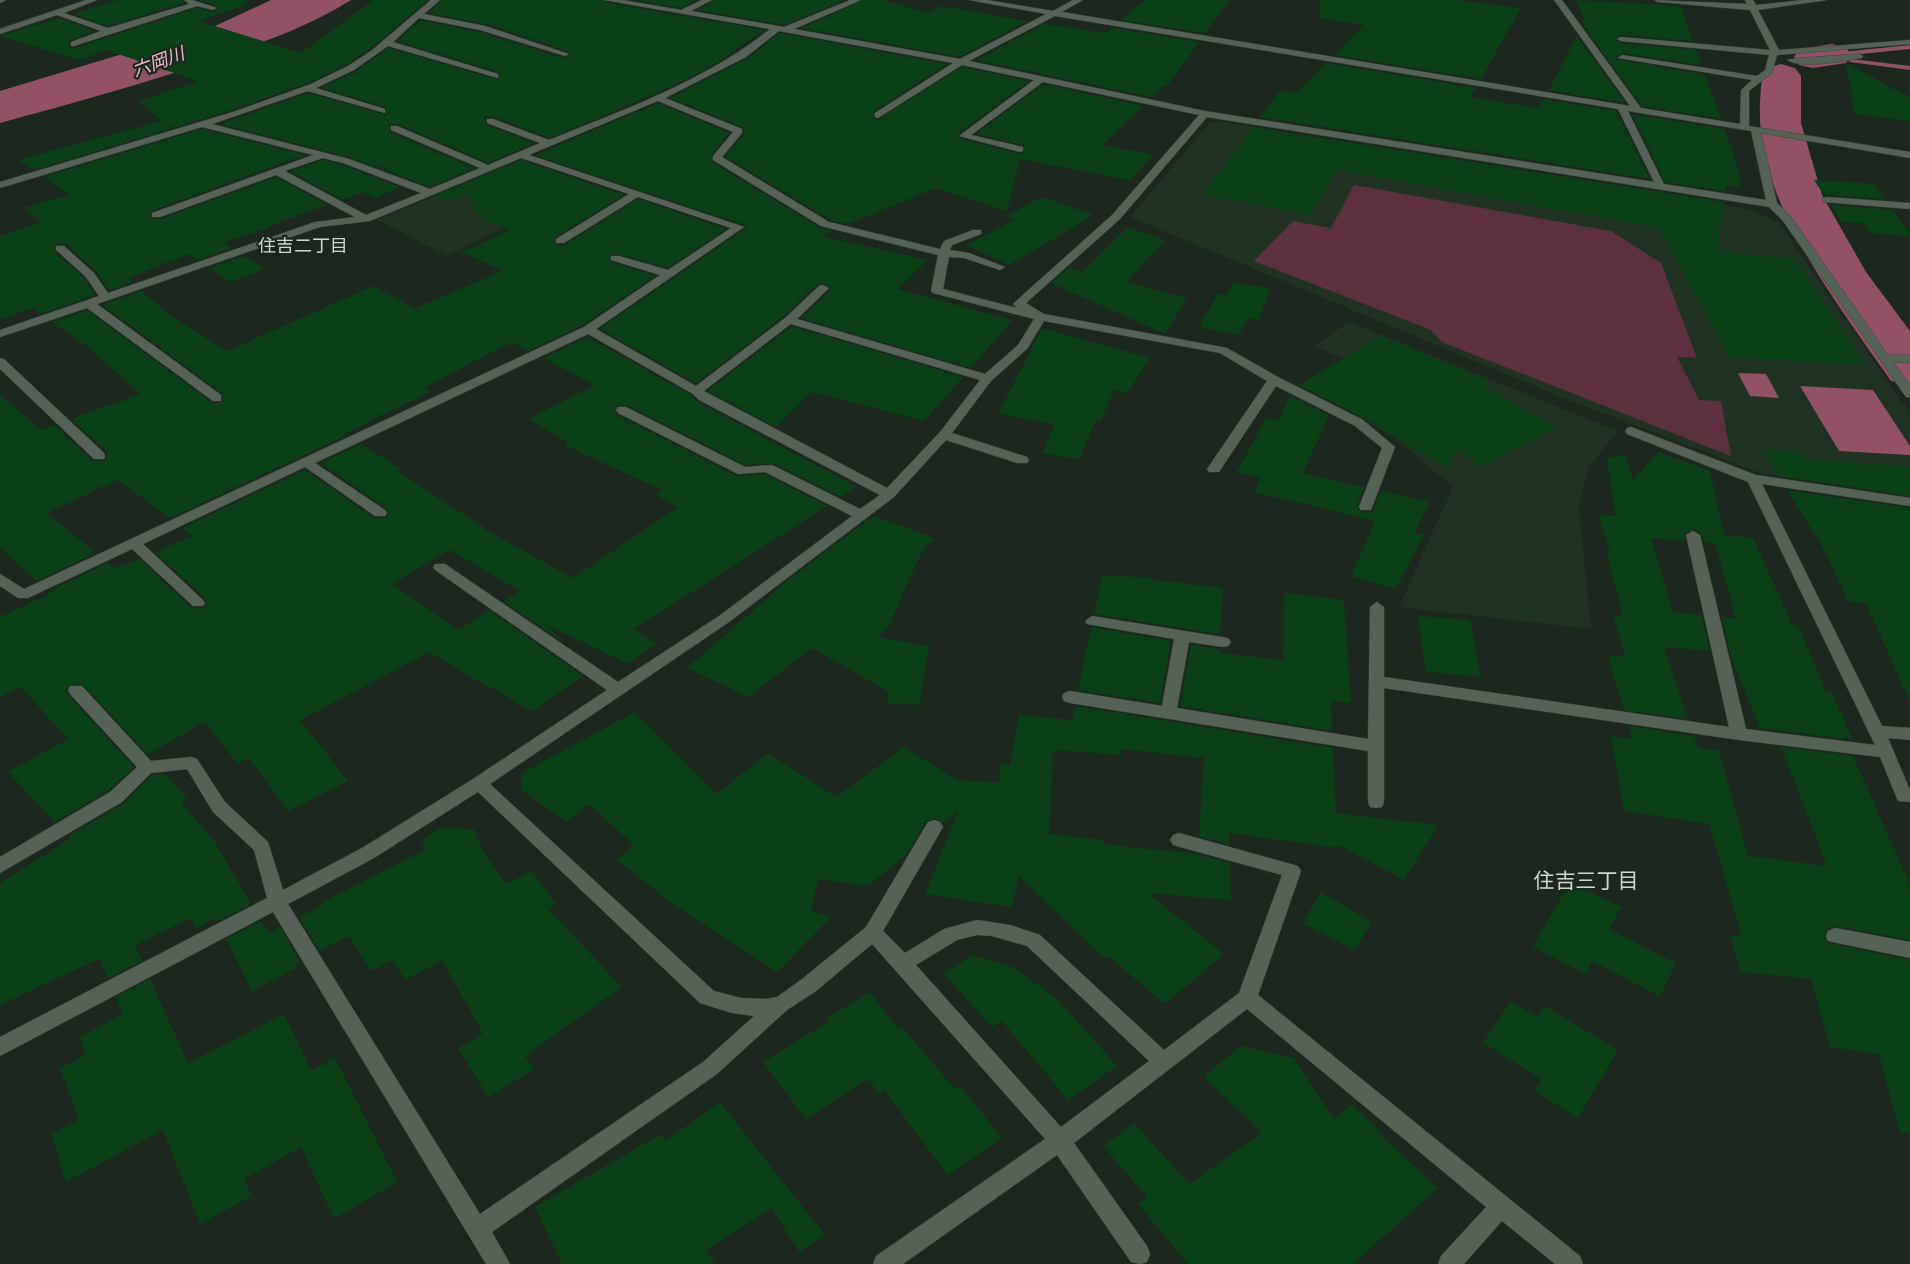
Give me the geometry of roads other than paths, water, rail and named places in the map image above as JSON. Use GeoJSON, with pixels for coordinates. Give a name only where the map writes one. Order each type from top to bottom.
{"type":"FeatureCollection","features":[{"type":"Feature","properties":{"kind":"street"},"geometry":{"type":"LineString","coordinates":[[0,32],[93,0]]}},
{"type":"Feature","properties":{"kind":"street"},"geometry":{"type":"LineString","coordinates":[[0,185],[283,99],[352,68],[402,32],[417,15],[436,0]]}},
{"type":"Feature","properties":{"kind":"street"},"geometry":{"type":"LineString","coordinates":[[608,0],[782,28],[961,62],[1205,114],[1772,204]]}},
{"type":"Feature","properties":{"kind":"street"},"geometry":{"type":"LineString","coordinates":[[683,12],[708,0]]}},
{"type":"Feature","properties":{"kind":"street"},"geometry":{"type":"LineString","coordinates":[[0,334],[319,224],[366,219],[658,98],[743,55],[782,28],[857,0]]}},
{"type":"Feature","properties":{"kind":"street"},"geometry":{"type":"LineString","coordinates":[[973,0],[1905,154],[1910,168]]}},
{"type":"Feature","properties":{"kind":"street"},"geometry":{"type":"LineString","coordinates":[[878,115],[961,62],[1079,0]]}},
{"type":"Feature","properties":{"kind":"street"},"geometry":{"type":"LineString","coordinates":[[1558,0],[1637,109]]}},
{"type":"Feature","properties":{"kind":"street"},"geometry":{"type":"LineString","coordinates":[[1658,0],[1751,5],[1822,0]]}},
{"type":"Feature","properties":{"kind":"street"},"geometry":{"type":"LineString","coordinates":[[186,1],[213,8]]}},
{"type":"Feature","properties":{"kind":"street"},"geometry":{"type":"LineString","coordinates":[[74,44],[196,4]]}},
{"type":"Feature","properties":{"kind":"street"},"geometry":{"type":"LineString","coordinates":[[1744,127],[1745,90],[1769,71],[1775,48],[1751,5]]}},
{"type":"Feature","properties":{"kind":"street"},"geometry":{"type":"LineString","coordinates":[[58,13],[108,31]]}},
{"type":"Feature","properties":{"kind":"street"},"geometry":{"type":"LineString","coordinates":[[417,15],[482,28],[565,54]]}},
{"type":"Feature","properties":{"kind":"street"},"geometry":{"type":"LineString","coordinates":[[1669,34],[1772,44]]}},
{"type":"Feature","properties":{"kind":"street"},"geometry":{"type":"LineString","coordinates":[[1621,39],[1813,61],[1910,51]]}},
{"type":"Feature","properties":{"kind":"street"},"geometry":{"type":"LineString","coordinates":[[1773,56],[1910,42]]}},
{"type":"Feature","properties":{"kind":"street"},"geometry":{"type":"LineString","coordinates":[[388,43],[495,76]]}},
{"type":"Feature","properties":{"kind":"street"},"geometry":{"type":"LineString","coordinates":[[1622,58],[1759,79]]}},
{"type":"Feature","properties":{"kind":"street"},"geometry":{"type":"LineString","coordinates":[[1020,149],[964,136],[1040,80]]}},
{"type":"Feature","properties":{"kind":"street"},"geometry":{"type":"LineString","coordinates":[[307,88],[382,111]]}},
{"type":"Feature","properties":{"kind":"street"},"geometry":{"type":"LineString","coordinates":[[658,98],[739,132],[716,158],[825,224],[944,253],[965,255],[1000,267]]}},
{"type":"Feature","properties":{"kind":"street"},"geometry":{"type":"LineString","coordinates":[[1621,106],[1660,186]]}},
{"type":"Feature","properties":{"kind":"street"},"geometry":{"type":"LineString","coordinates":[[1041,317],[1019,304],[1116,217],[1205,114]]}},
{"type":"Feature","properties":{"kind":"street"},"geometry":{"type":"LineString","coordinates":[[490,121],[548,143]]}},
{"type":"Feature","properties":{"kind":"street"},"geometry":{"type":"LineString","coordinates":[[203,124],[323,155],[372,170],[431,193]]}},
{"type":"Feature","properties":{"kind":"street"},"geometry":{"type":"LineString","coordinates":[[394,128],[489,169]]}},
{"type":"Feature","properties":{"kind":"street"},"geometry":{"type":"LineString","coordinates":[[1755,129],[1772,204],[1787,219],[1888,358],[1910,394]]}},
{"type":"Feature","properties":{"kind":"street"},"geometry":{"type":"LineString","coordinates":[[156,215],[323,155]]}},
{"type":"Feature","properties":{"kind":"street"},"geometry":{"type":"LineString","coordinates":[[0,579],[23,595],[307,463],[588,329],[739,227],[520,155]]}},
{"type":"Feature","properties":{"kind":"street"},"geometry":{"type":"LineString","coordinates":[[277,171],[366,219]]}},
{"type":"Feature","properties":{"kind":"street"},"geometry":{"type":"LineString","coordinates":[[560,241],[637,193]]}},
{"type":"Feature","properties":{"kind":"street"},"geometry":{"type":"LineString","coordinates":[[1827,200],[1910,206]]}},
{"type":"Feature","properties":{"kind":"street"},"geometry":{"type":"LineString","coordinates":[[977,232],[948,243],[937,291],[1041,317],[1223,350],[1274,380],[1359,423],[1389,447],[1366,507]]}},
{"type":"Feature","properties":{"kind":"street"},"geometry":{"type":"LineString","coordinates":[[60,248],[90,275],[106,298]]}},
{"type":"Feature","properties":{"kind":"street"},"geometry":{"type":"LineString","coordinates":[[615,258],[668,274]]}},
{"type":"Feature","properties":{"kind":"street"},"geometry":{"type":"LineString","coordinates":[[697,391],[789,320],[823,288]]}},
{"type":"Feature","properties":{"kind":"street"},"geometry":{"type":"LineString","coordinates":[[89,304],[217,398]]}},
{"type":"Feature","properties":{"kind":"street"},"geometry":{"type":"LineString","coordinates":[[0,1047],[368,853],[479,783],[724,619],[889,494],[944,435],[987,378],[1023,346],[1041,317]]}},
{"type":"Feature","properties":{"kind":"street"},"geometry":{"type":"LineString","coordinates":[[789,320],[987,378]]}},
{"type":"Feature","properties":{"kind":"street"},"geometry":{"type":"LineString","coordinates":[[588,329],[697,391],[703,397],[889,494]]}},
{"type":"Feature","properties":{"kind":"street"},"geometry":{"type":"LineString","coordinates":[[1888,358],[1910,359]]}},
{"type":"Feature","properties":{"kind":"street"},"geometry":{"type":"LineString","coordinates":[[0,362],[99,456]]}},
{"type":"Feature","properties":{"kind":"street"},"geometry":{"type":"LineString","coordinates":[[1214,469],[1274,380]]}},
{"type":"Feature","properties":{"kind":"street"},"geometry":{"type":"LineString","coordinates":[[622,410],[743,471],[767,468],[861,515]]}},
{"type":"Feature","properties":{"kind":"street"},"geometry":{"type":"LineString","coordinates":[[1631,431],[1753,479],[1910,502]]}},
{"type":"Feature","properties":{"kind":"street"},"geometry":{"type":"LineString","coordinates":[[944,435],[1022,460]]}},
{"type":"Feature","properties":{"kind":"street"},"geometry":{"type":"LineString","coordinates":[[307,463],[380,513]]}},
{"type":"Feature","properties":{"kind":"street"},"geometry":{"type":"LineString","coordinates":[[1753,479],[1877,731],[1904,796],[1910,796]]}},
{"type":"Feature","properties":{"kind":"street"},"geometry":{"type":"LineString","coordinates":[[1693,535],[1739,734]]}},
{"type":"Feature","properties":{"kind":"street"},"geometry":{"type":"LineString","coordinates":[[134,543],[198,603]]}},
{"type":"Feature","properties":{"kind":"street"},"geometry":{"type":"LineString","coordinates":[[440,567],[618,690]]}},
{"type":"Feature","properties":{"kind":"street"},"geometry":{"type":"LineString","coordinates":[[1376,802],[1377,607]]}},
{"type":"Feature","properties":{"kind":"street"},"geometry":{"type":"LineString","coordinates":[[1092,621],[1223,642]]}},
{"type":"Feature","properties":{"kind":"street"},"geometry":{"type":"LineString","coordinates":[[1168,714],[1182,636]]}},
{"type":"Feature","properties":{"kind":"street"},"geometry":{"type":"LineString","coordinates":[[1376,681],[1739,734],[1886,752]]}},
{"type":"Feature","properties":{"kind":"street"},"geometry":{"type":"LineString","coordinates":[[76,690],[147,767]]}},
{"type":"Feature","properties":{"kind":"street"},"geometry":{"type":"LineString","coordinates":[[1070,697],[1377,746]]}},
{"type":"Feature","properties":{"kind":"street"},"geometry":{"type":"LineString","coordinates":[[1877,731],[1910,734]]}},
{"type":"Feature","properties":{"kind":"street"},"geometry":{"type":"LineString","coordinates":[[0,866],[116,797],[147,767],[191,763],[219,807],[262,847],[278,902],[500,1264]]}},
{"type":"Feature","properties":{"kind":"street"},"geometry":{"type":"LineString","coordinates":[[479,783],[707,997],[741,1008],[778,1006]]}},
{"type":"Feature","properties":{"kind":"street"},"geometry":{"type":"LineString","coordinates":[[478,1228],[710,1068],[778,1006],[841,960],[873,932],[934,827]]}},
{"type":"Feature","properties":{"kind":"street"},"geometry":{"type":"LineString","coordinates":[[884,1264],[1060,1141],[1247,998],[1292,871],[1179,840]]}},
{"type":"Feature","properties":{"kind":"street"},"geometry":{"type":"LineString","coordinates":[[903,964],[957,930],[980,926],[1008,931],[1033,940],[1164,1062]]}},
{"type":"Feature","properties":{"kind":"street"},"geometry":{"type":"LineString","coordinates":[[873,932],[1060,1141],[1139,1254]]}},
{"type":"Feature","properties":{"kind":"street"},"geometry":{"type":"LineString","coordinates":[[1835,936],[1910,950]]}},
{"type":"Feature","properties":{"kind":"street"},"geometry":{"type":"LineString","coordinates":[[1247,998],[1572,1264]]}},
{"type":"Feature","properties":{"kind":"street"},"geometry":{"type":"LineString","coordinates":[[1449,1264],[1501,1206]]}},
{"type":"Feature","properties":{"kind":"water","name":"六岡川"},"geometry":{"type":"Polygon","coordinates":[[[271,0],[351,0],[307,24],[230,54],[144,82],[0,123],[0,91],[215,26],[271,0]]]}},
{"type":"Feature","properties":{"kind":"water"},"geometry":{"type":"Polygon","coordinates":[[[1876,333],[1904,334],[1910,341],[1910,377],[1876,333]]]}},
{"type":"Feature","properties":{"kind":"water"},"geometry":{"type":"Polygon","coordinates":[[[1738,373],[1766,374],[1779,398],[1750,396],[1738,373]]]}},
{"type":"Feature","properties":{"kind":"water"},"geometry":{"type":"Polygon","coordinates":[[[1800,386],[1873,390],[1910,446],[1910,455],[1839,451],[1800,386]]]}},
{"type":"Feature","properties":{"kind":"waterway"},"geometry":{"type":"LineString","coordinates":[[1832,55],[1910,47]]}},
{"type":"Feature","properties":{"kind":"waterway"},"geometry":{"type":"LineString","coordinates":[[1813,57],[1832,55]]}},
{"type":"Feature","properties":{"kind":"waterway"},"geometry":{"type":"LineString","coordinates":[[1852,61],[1910,68]]}},
{"type":"Feature","properties":{"kind":"waterway"},"geometry":{"type":"LineString","coordinates":[[1781,76],[1780,123],[1799,195],[1843,275],[1910,369]]}},
{"type":"Feature","properties":{"kind":"district","name":"住吉二丁目"},"geometry":{"type":"Point","coordinates":[303,245]}},
{"type":"Feature","properties":{"kind":"district","name":"住吉三丁目"},"geometry":{"type":"Point","coordinates":[1586,880]}}]}
